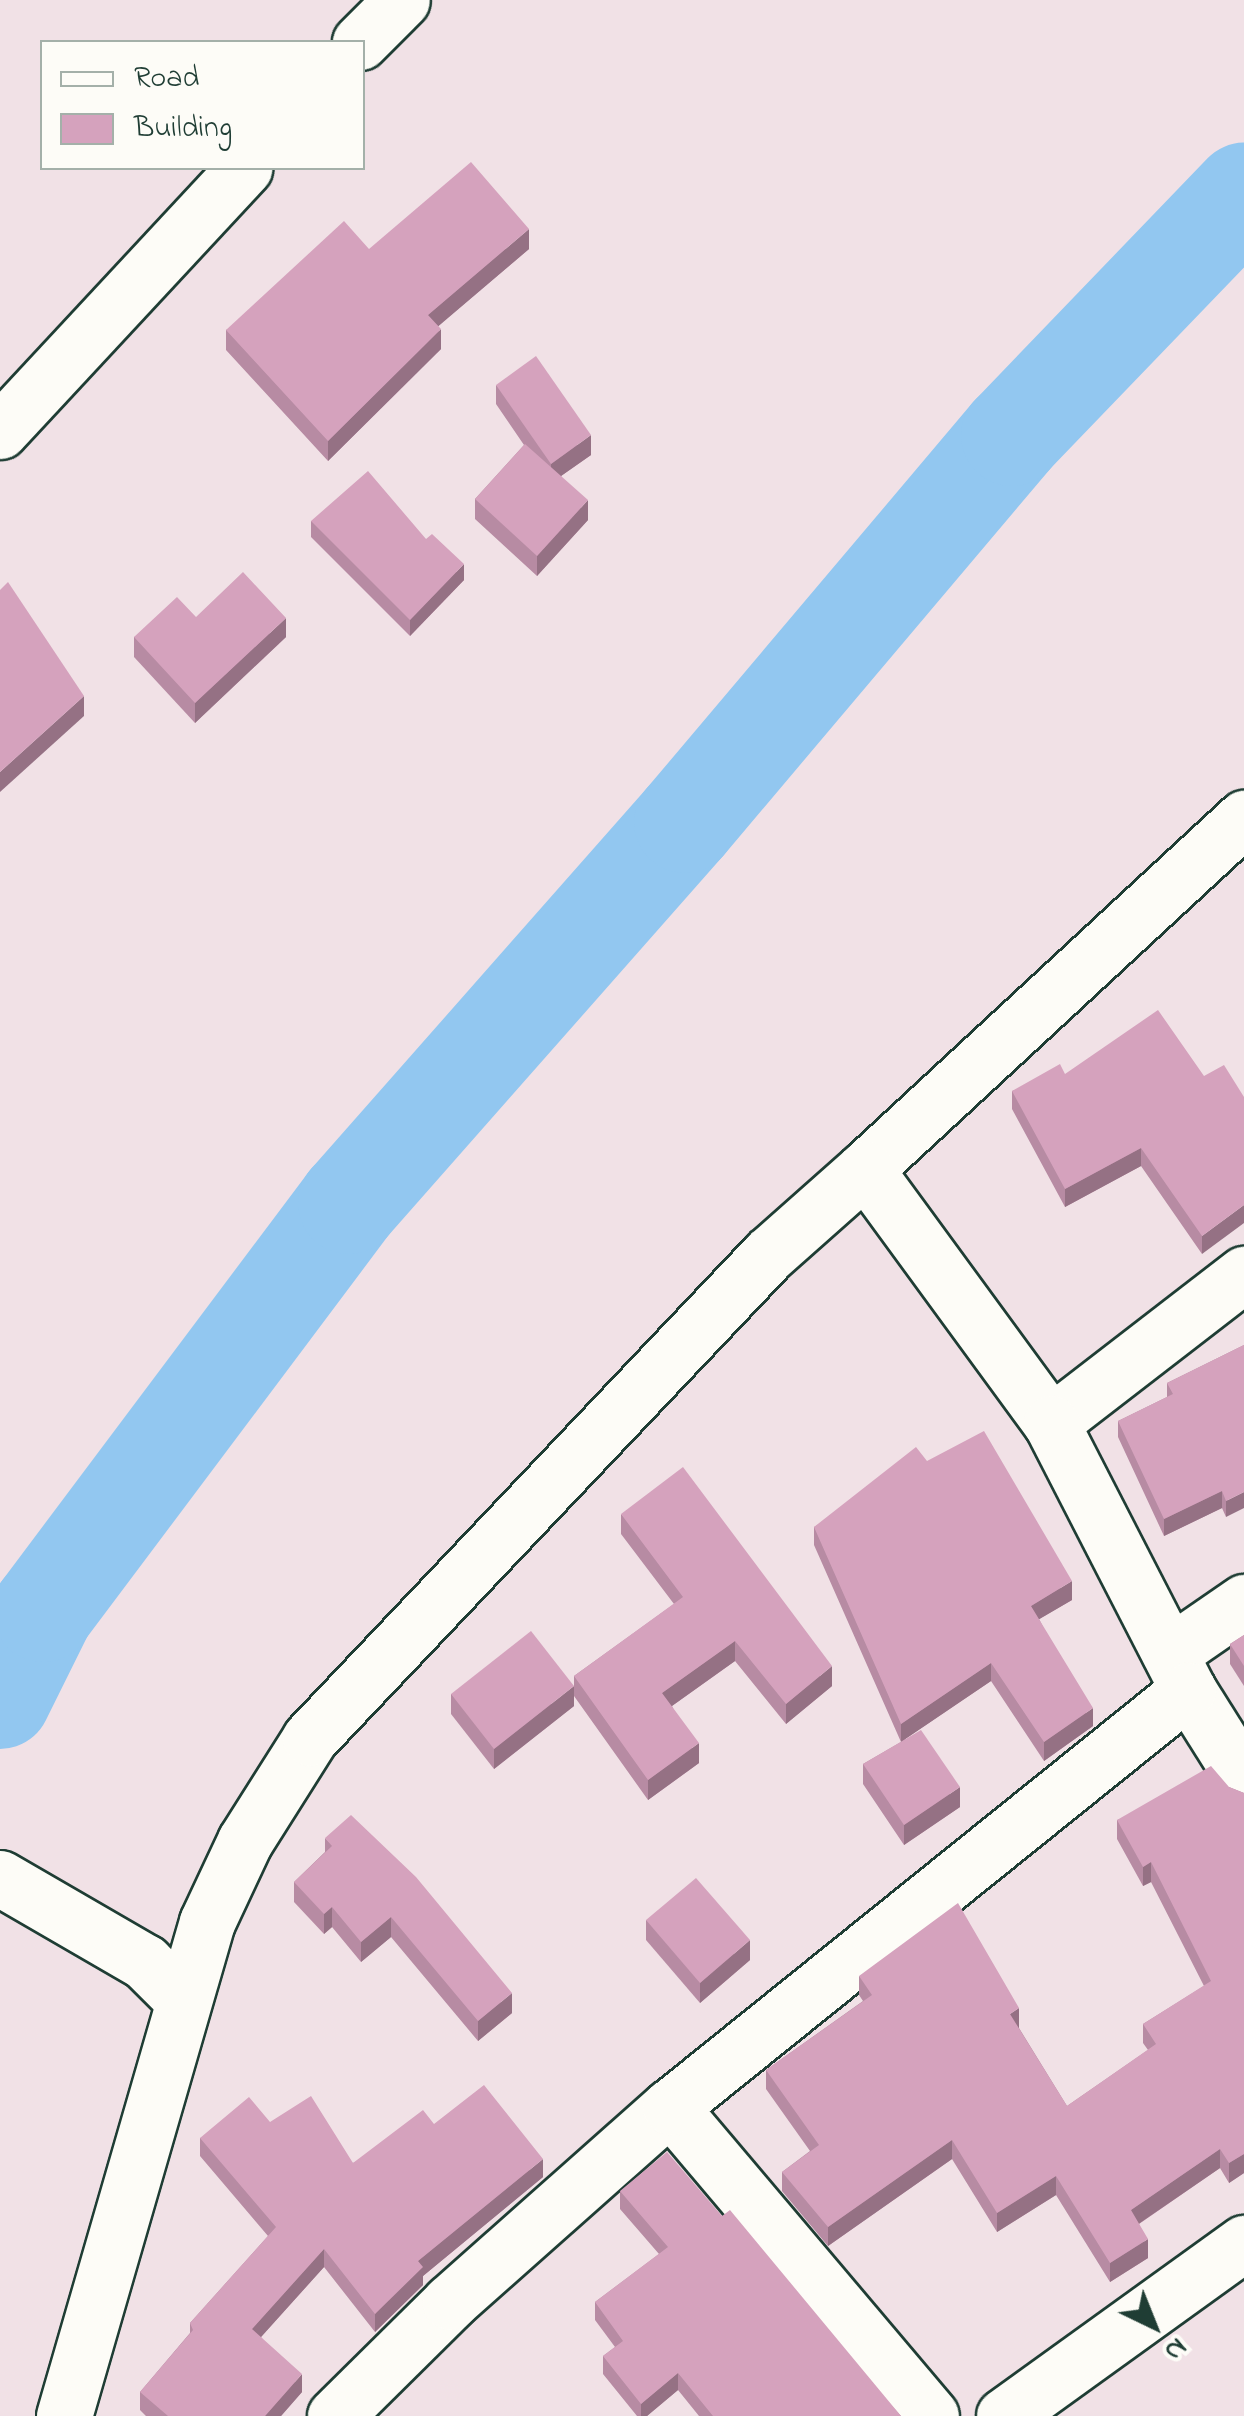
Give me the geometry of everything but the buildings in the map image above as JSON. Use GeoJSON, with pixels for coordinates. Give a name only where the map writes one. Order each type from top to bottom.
{"type":"FeatureCollection","features":[{"type":"Feature","properties":{"kind":"street"},"geometry":{"type":"LineString","coordinates":[[362,40],[402,0]]}},
{"type":"Feature","properties":{"kind":"street"},"geometry":{"type":"LineString","coordinates":[[0,431],[242,170]]}},
{"type":"Feature","properties":{"kind":"street"},"geometry":{"type":"LineString","coordinates":[[64,2416],[163,1980],[310,1738],[768,1254],[1244,818]]}},
{"type":"Feature","properties":{"kind":"street"},"geometry":{"type":"LineString","coordinates":[[866,1168],[1051,1423],[1179,1671],[1244,1779]]}},
{"type":"Feature","properties":{"kind":"street"},"geometry":{"type":"LineString","coordinates":[[1051,1423],[1244,1274]]}},
{"type":"Feature","properties":{"kind":"street"},"geometry":{"type":"LineString","coordinates":[[336,2416],[450,2302],[670,2107],[1179,1671],[1244,1602]]}},
{"type":"Feature","properties":{"kind":"street"},"geometry":{"type":"LineString","coordinates":[[0,1878],[163,1980]]}},
{"type":"Feature","properties":{"kind":"street"},"geometry":{"type":"LineString","coordinates":[[670,2107],[931,2416]]}},
{"type":"Feature","properties":{"kind":"street"},"geometry":{"type":"LineString","coordinates":[[1004,2416],[1244,2243]]}},
{"type":"Feature","properties":{"kind":"waterway"},"geometry":{"type":"LineString","coordinates":[[0,1698],[43,1611],[349,1203],[685,822],[1012,435],[1244,194]]}}]}
